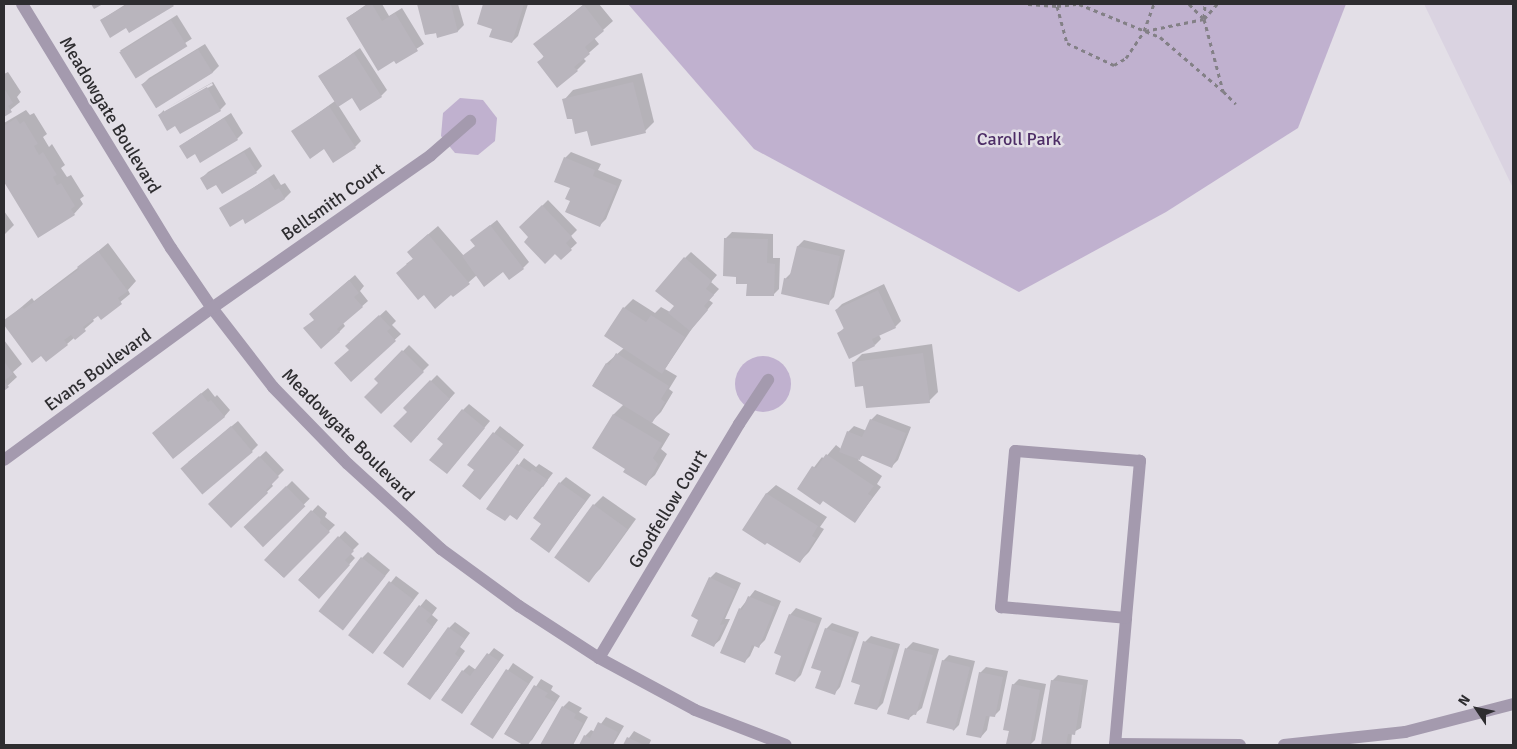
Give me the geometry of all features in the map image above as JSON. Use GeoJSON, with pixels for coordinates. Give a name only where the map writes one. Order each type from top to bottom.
{"type":"FeatureCollection","features":[{"type":"Feature","properties":{"kind":"street","name":"Meadowgate Boulevard"},"geometry":{"type":"LineString","coordinates":[[22,4],[171,248],[212,308],[273,386],[348,464],[441,548],[519,606],[599,658],[695,710],[786,745]]}},
{"type":"Feature","properties":{"kind":"street","name":"Bellsmith Court"},"geometry":{"type":"LineString","coordinates":[[212,308],[431,155],[470,121]]}},
{"type":"Feature","properties":{"kind":"street","name":"Evans Boulevard"},"geometry":{"type":"LineString","coordinates":[[4,460],[212,308]]}},
{"type":"Feature","properties":{"kind":"street","name":"Goodfellow Court"},"geometry":{"type":"LineString","coordinates":[[599,658],[739,424],[768,380]]}},
{"type":"Feature","properties":{"kind":"street"},"geometry":{"type":"LineString","coordinates":[[1126,618],[1001,607],[1015,451],[1140,461],[1115,744],[1240,745]]}},
{"type":"Feature","properties":{"kind":"street"},"geometry":{"type":"LineString","coordinates":[[1284,745],[1405,732],[1513,704]]}},
{"type":"Feature","properties":{"kind":"path"},"geometry":{"type":"LineString","coordinates":[[1028,4],[1057,6],[1078,4],[1160,37],[1223,90],[1236,104]]}},
{"type":"Feature","properties":{"kind":"path"},"geometry":{"type":"LineString","coordinates":[[1057,6],[1067,43],[1114,65],[1126,58],[1144,31],[1154,4]]}},
{"type":"Feature","properties":{"kind":"path"},"geometry":{"type":"LineString","coordinates":[[1190,4],[1204,19]]}},
{"type":"Feature","properties":{"kind":"path"},"geometry":{"type":"LineString","coordinates":[[1205,4],[1204,19],[1223,90]]}},
{"type":"Feature","properties":{"kind":"path"},"geometry":{"type":"LineString","coordinates":[[1144,31],[1204,19],[1217,4]]}},
{"type":"Feature","properties":{"kind":"shaded area"},"geometry":{"type":"Polygon","coordinates":[[[1424,4],[1513,4],[1513,188],[1424,4]]]}},
{"type":"Feature","properties":{"kind":"green space","name":"Caroll Park"},"geometry":{"type":"Polygon","coordinates":[[[628,4],[1346,4],[1298,128],[1166,212],[1019,292],[754,149],[628,4]]]}},
{"type":"Feature","properties":{"kind":"green space"},"geometry":{"type":"Polygon","coordinates":[[[460,98],[483,100],[497,118],[495,141],[478,155],[455,153],[441,136],[443,113],[460,98]]]}},
{"type":"Feature","properties":{"kind":"green space"},"geometry":{"type":"Polygon","coordinates":[[[763,356],[774,358],[783,364],[789,373],[791,384],[789,395],[783,404],[774,410],[763,412],[752,410],[743,404],[737,395],[735,384],[737,373],[743,364],[752,358],[763,356]]]}},
{"type":"Feature","properties":{"kind":"building"},"geometry":{"type":"Polygon","coordinates":[[[91,4],[103,4],[94,9],[91,4]]]}},
{"type":"Feature","properties":{"kind":"building"},"geometry":{"type":"Polygon","coordinates":[[[128,4],[172,4],[174,6],[129,33],[126,28],[110,38],[100,20],[128,4]]]}},
{"type":"Feature","properties":{"kind":"building"},"geometry":{"type":"Polygon","coordinates":[[[372,4],[382,21],[395,13],[418,51],[396,64],[394,61],[378,71],[346,18],[372,4]]]}},
{"type":"Feature","properties":{"kind":"building"},"geometry":{"type":"Polygon","coordinates":[[[417,4],[451,4],[458,32],[437,38],[436,33],[425,35],[417,4]]]}},
{"type":"Feature","properties":{"kind":"building"},"geometry":{"type":"Polygon","coordinates":[[[483,4],[524,4],[512,43],[489,37],[492,29],[477,24],[483,4]]]}},
{"type":"Feature","properties":{"kind":"building"},"geometry":{"type":"Polygon","coordinates":[[[584,5],[604,31],[585,47],[590,54],[574,67],[578,71],[557,88],[537,62],[544,57],[533,44],[584,5]]]}},
{"type":"Feature","properties":{"kind":"building"},"geometry":{"type":"Polygon","coordinates":[[[171,20],[187,46],[136,79],[119,52],[171,20]]]}},
{"type":"Feature","properties":{"kind":"building"},"geometry":{"type":"Polygon","coordinates":[[[198,49],[213,73],[156,108],[141,85],[198,49]]]}},
{"type":"Feature","properties":{"kind":"building"},"geometry":{"type":"Polygon","coordinates":[[[354,53],[382,97],[360,111],[352,98],[338,107],[318,76],[354,53]]]}},
{"type":"Feature","properties":{"kind":"building"},"geometry":{"type":"Polygon","coordinates":[[[633,82],[646,133],[591,146],[587,131],[575,134],[572,119],[567,119],[562,99],[633,82]]]}},
{"type":"Feature","properties":{"kind":"building"},"geometry":{"type":"Polygon","coordinates":[[[207,87],[221,111],[180,134],[175,126],[167,131],[158,115],[207,87]]]}},
{"type":"Feature","properties":{"kind":"building"},"geometry":{"type":"Polygon","coordinates":[[[4,88],[13,103],[8,106],[12,112],[4,117],[4,88]]]}},
{"type":"Feature","properties":{"kind":"building"},"geometry":{"type":"Polygon","coordinates":[[[329,106],[356,148],[333,163],[324,149],[310,159],[291,131],[329,106]]]}},
{"type":"Feature","properties":{"kind":"building"},"geometry":{"type":"Polygon","coordinates":[[[16,118],[20,124],[24,121],[38,144],[34,146],[39,155],[43,152],[57,175],[53,177],[57,185],[61,183],[75,206],[71,209],[75,215],[38,238],[4,182],[4,126],[16,118]]]}},
{"type":"Feature","properties":{"kind":"building"},"geometry":{"type":"Polygon","coordinates":[[[224,118],[238,140],[200,163],[195,154],[187,159],[179,146],[224,118]]]}},
{"type":"Feature","properties":{"kind":"building"},"geometry":{"type":"Polygon","coordinates":[[[244,152],[257,173],[222,194],[216,185],[207,190],[200,178],[244,152]]]}},
{"type":"Feature","properties":{"kind":"building"},"geometry":{"type":"Polygon","coordinates":[[[564,157],[595,170],[593,176],[617,186],[600,227],[565,212],[570,201],[565,199],[570,188],[554,182],[564,157]]]}},
{"type":"Feature","properties":{"kind":"building"},"geometry":{"type":"Polygon","coordinates":[[[268,179],[275,190],[279,188],[285,199],[245,224],[243,219],[230,227],[219,208],[268,179]]]}},
{"type":"Feature","properties":{"kind":"building"},"geometry":{"type":"Polygon","coordinates":[[[542,205],[572,237],[566,243],[572,250],[561,260],[555,254],[545,264],[524,242],[528,237],[519,227],[542,205]]]}},
{"type":"Feature","properties":{"kind":"building"},"geometry":{"type":"Polygon","coordinates":[[[490,225],[524,269],[509,280],[503,272],[484,287],[462,256],[475,246],[470,240],[490,225]]]}},
{"type":"Feature","properties":{"kind":"building"},"geometry":{"type":"Polygon","coordinates":[[[428,234],[470,284],[453,297],[451,295],[435,309],[424,295],[418,300],[396,273],[413,259],[407,252],[428,234]]]}},
{"type":"Feature","properties":{"kind":"building"},"geometry":{"type":"Polygon","coordinates":[[[724,238],[768,239],[767,263],[775,264],[774,296],[746,296],[747,284],[736,284],[736,277],[723,276],[724,238]]]}},
{"type":"Feature","properties":{"kind":"building"},"geometry":{"type":"Polygon","coordinates":[[[797,246],[840,256],[829,305],[781,294],[784,278],[789,279],[797,246]]]}},
{"type":"Feature","properties":{"kind":"building"},"geometry":{"type":"Polygon","coordinates":[[[98,251],[128,291],[118,298],[122,304],[101,320],[98,316],[83,327],[86,331],[75,340],[71,335],[64,340],[68,345],[46,362],[41,356],[32,363],[4,325],[4,320],[22,307],[24,309],[79,269],[77,267],[98,251]]]}},
{"type":"Feature","properties":{"kind":"building"},"geometry":{"type":"Polygon","coordinates":[[[684,257],[712,281],[706,289],[714,295],[704,306],[708,310],[690,331],[668,313],[674,306],[655,291],[684,257]]]}},
{"type":"Feature","properties":{"kind":"building"},"geometry":{"type":"Polygon","coordinates":[[[349,280],[359,293],[354,297],[363,307],[337,329],[340,332],[321,349],[303,328],[314,320],[309,314],[349,280]]]}},
{"type":"Feature","properties":{"kind":"building"},"geometry":{"type":"Polygon","coordinates":[[[878,290],[896,328],[872,339],[875,346],[849,359],[837,333],[844,329],[835,310],[878,290]]]}},
{"type":"Feature","properties":{"kind":"building"},"geometry":{"type":"Polygon","coordinates":[[[623,307],[646,322],[651,315],[685,337],[662,374],[604,336],[623,307]]]}},
{"type":"Feature","properties":{"kind":"building"},"geometry":{"type":"Polygon","coordinates":[[[379,315],[391,328],[387,331],[396,341],[351,382],[334,363],[349,350],[345,346],[379,315]]]}},
{"type":"Feature","properties":{"kind":"building"},"geometry":{"type":"Polygon","coordinates":[[[402,350],[424,372],[381,414],[364,397],[378,383],[374,379],[402,350]]]}},
{"type":"Feature","properties":{"kind":"building"},"geometry":{"type":"Polygon","coordinates":[[[616,353],[669,386],[661,399],[665,402],[652,423],[592,386],[606,363],[609,365],[616,353]]]}},
{"type":"Feature","properties":{"kind":"building"},"geometry":{"type":"Polygon","coordinates":[[[923,353],[930,403],[866,408],[863,386],[855,387],[852,362],[923,353]]]}},
{"type":"Feature","properties":{"kind":"building"},"geometry":{"type":"Polygon","coordinates":[[[4,361],[13,374],[4,381],[4,361]]]}},
{"type":"Feature","properties":{"kind":"building"},"geometry":{"type":"Polygon","coordinates":[[[430,380],[450,399],[411,443],[393,426],[407,412],[403,408],[430,380]]]}},
{"type":"Feature","properties":{"kind":"building"},"geometry":{"type":"Polygon","coordinates":[[[4,381],[9,387],[4,391],[4,381]]]}},
{"type":"Feature","properties":{"kind":"building"},"geometry":{"type":"Polygon","coordinates":[[[201,393],[208,402],[211,400],[225,417],[173,459],[152,433],[201,393]]]}},
{"type":"Feature","properties":{"kind":"building"},"geometry":{"type":"Polygon","coordinates":[[[462,409],[485,428],[447,474],[429,460],[443,444],[437,439],[462,409]]]}},
{"type":"Feature","properties":{"kind":"building"},"geometry":{"type":"Polygon","coordinates":[[[613,414],[662,443],[653,458],[658,464],[646,486],[623,472],[625,469],[592,448],[613,414]]]}},
{"type":"Feature","properties":{"kind":"building"},"geometry":{"type":"Polygon","coordinates":[[[870,419],[906,433],[892,468],[861,455],[860,460],[839,452],[847,431],[862,437],[870,419]]]}},
{"type":"Feature","properties":{"kind":"building"},"geometry":{"type":"Polygon","coordinates":[[[231,426],[253,452],[202,494],[180,468],[231,426]]]}},
{"type":"Feature","properties":{"kind":"building"},"geometry":{"type":"Polygon","coordinates":[[[493,432],[519,452],[480,500],[462,486],[474,470],[467,465],[493,432]]]}},
{"type":"Feature","properties":{"kind":"building"},"geometry":{"type":"Polygon","coordinates":[[[826,454],[874,486],[868,494],[873,497],[855,523],[823,501],[820,505],[797,489],[812,466],[816,468],[826,454]]]}},
{"type":"Feature","properties":{"kind":"building"},"geometry":{"type":"Polygon","coordinates":[[[259,456],[279,477],[266,490],[268,493],[231,528],[208,504],[259,456]]]}},
{"type":"Feature","properties":{"kind":"building"},"geometry":{"type":"Polygon","coordinates":[[[517,464],[530,472],[532,469],[548,480],[543,487],[541,486],[517,520],[510,515],[505,521],[486,509],[517,464]]]}},
{"type":"Feature","properties":{"kind":"building"},"geometry":{"type":"Polygon","coordinates":[[[559,482],[586,501],[549,553],[530,539],[541,524],[533,518],[559,482]]]}},
{"type":"Feature","properties":{"kind":"building"},"geometry":{"type":"Polygon","coordinates":[[[286,486],[305,506],[263,547],[244,527],[286,486]]]}},
{"type":"Feature","properties":{"kind":"building"},"geometry":{"type":"Polygon","coordinates":[[[766,493],[818,526],[812,536],[816,538],[800,563],[767,543],[765,545],[742,530],[766,493]]]}},
{"type":"Feature","properties":{"kind":"building"},"geometry":{"type":"Polygon","coordinates":[[[593,504],[628,529],[589,583],[554,557],[593,504]]]}},
{"type":"Feature","properties":{"kind":"building"},"geometry":{"type":"Polygon","coordinates":[[[311,510],[321,519],[320,523],[330,532],[284,578],[264,560],[311,510]]]}},
{"type":"Feature","properties":{"kind":"building"},"geometry":{"type":"Polygon","coordinates":[[[338,536],[354,551],[345,560],[350,565],[319,599],[298,580],[338,536]]]}},
{"type":"Feature","properties":{"kind":"building"},"geometry":{"type":"Polygon","coordinates":[[[361,557],[385,576],[343,630],[319,611],[361,557]]]}},
{"type":"Feature","properties":{"kind":"building"},"geometry":{"type":"Polygon","coordinates":[[[709,577],[736,590],[720,625],[725,624],[714,647],[691,636],[698,620],[691,616],[709,577]]]}},
{"type":"Feature","properties":{"kind":"building"},"geometry":{"type":"Polygon","coordinates":[[[389,581],[414,600],[373,654],[348,635],[389,581]]]}},
{"type":"Feature","properties":{"kind":"building"},"geometry":{"type":"Polygon","coordinates":[[[748,596],[775,607],[759,648],[752,645],[745,663],[720,653],[739,608],[742,610],[748,596]]]}},
{"type":"Feature","properties":{"kind":"building"},"geometry":{"type":"Polygon","coordinates":[[[419,605],[432,614],[426,621],[433,627],[403,668],[383,653],[419,605]]]}},
{"type":"Feature","properties":{"kind":"building"},"geometry":{"type":"Polygon","coordinates":[[[789,614],[817,624],[795,682],[775,674],[781,656],[774,653],[789,614]]]}},
{"type":"Feature","properties":{"kind":"building"},"geometry":{"type":"Polygon","coordinates":[[[448,627],[465,639],[455,654],[460,658],[430,700],[407,684],[448,627]]]}},
{"type":"Feature","properties":{"kind":"building"},"geometry":{"type":"Polygon","coordinates":[[[825,628],[854,638],[835,695],[815,688],[821,671],[811,668],[825,628]]]}},
{"type":"Feature","properties":{"kind":"building"},"geometry":{"type":"Polygon","coordinates":[[[863,641],[894,650],[877,710],[854,704],[860,685],[851,682],[863,641]]]}},
{"type":"Feature","properties":{"kind":"building"},"geometry":{"type":"Polygon","coordinates":[[[905,648],[933,655],[916,715],[911,714],[909,720],[887,714],[905,648]]]}},
{"type":"Feature","properties":{"kind":"building"},"geometry":{"type":"Polygon","coordinates":[[[487,653],[499,661],[462,714],[441,700],[462,670],[470,676],[487,653]]]}},
{"type":"Feature","properties":{"kind":"building"},"geometry":{"type":"Polygon","coordinates":[[[942,660],[970,667],[954,730],[926,723],[942,660]]]}},
{"type":"Feature","properties":{"kind":"building"},"geometry":{"type":"Polygon","coordinates":[[[506,669],[529,684],[493,739],[470,724],[506,669]]]}},
{"type":"Feature","properties":{"kind":"building"},"geometry":{"type":"Polygon","coordinates":[[[979,672],[1003,677],[995,717],[986,716],[981,738],[966,735],[979,672]]]}},
{"type":"Feature","properties":{"kind":"building"},"geometry":{"type":"Polygon","coordinates":[[[1051,680],[1083,685],[1075,735],[1068,734],[1066,745],[1041,745],[1051,680]]]}},
{"type":"Feature","properties":{"kind":"building"},"geometry":{"type":"Polygon","coordinates":[[[1012,684],[1040,690],[1030,745],[1006,744],[1009,731],[1003,730],[1012,684]]]}},
{"type":"Feature","properties":{"kind":"building"},"geometry":{"type":"Polygon","coordinates":[[[534,685],[548,693],[545,697],[555,702],[528,745],[523,745],[504,734],[534,685]]]}},
{"type":"Feature","properties":{"kind":"building"},"geometry":{"type":"Polygon","coordinates":[[[562,706],[576,714],[574,718],[583,723],[572,745],[540,745],[562,706]]]}},
{"type":"Feature","properties":{"kind":"building"},"geometry":{"type":"Polygon","coordinates":[[[598,722],[618,732],[612,745],[579,745],[584,735],[590,738],[598,722]]]}},
{"type":"Feature","properties":{"kind":"building"},"geometry":{"type":"Polygon","coordinates":[[[627,737],[644,745],[623,745],[627,737]]]}}]}
